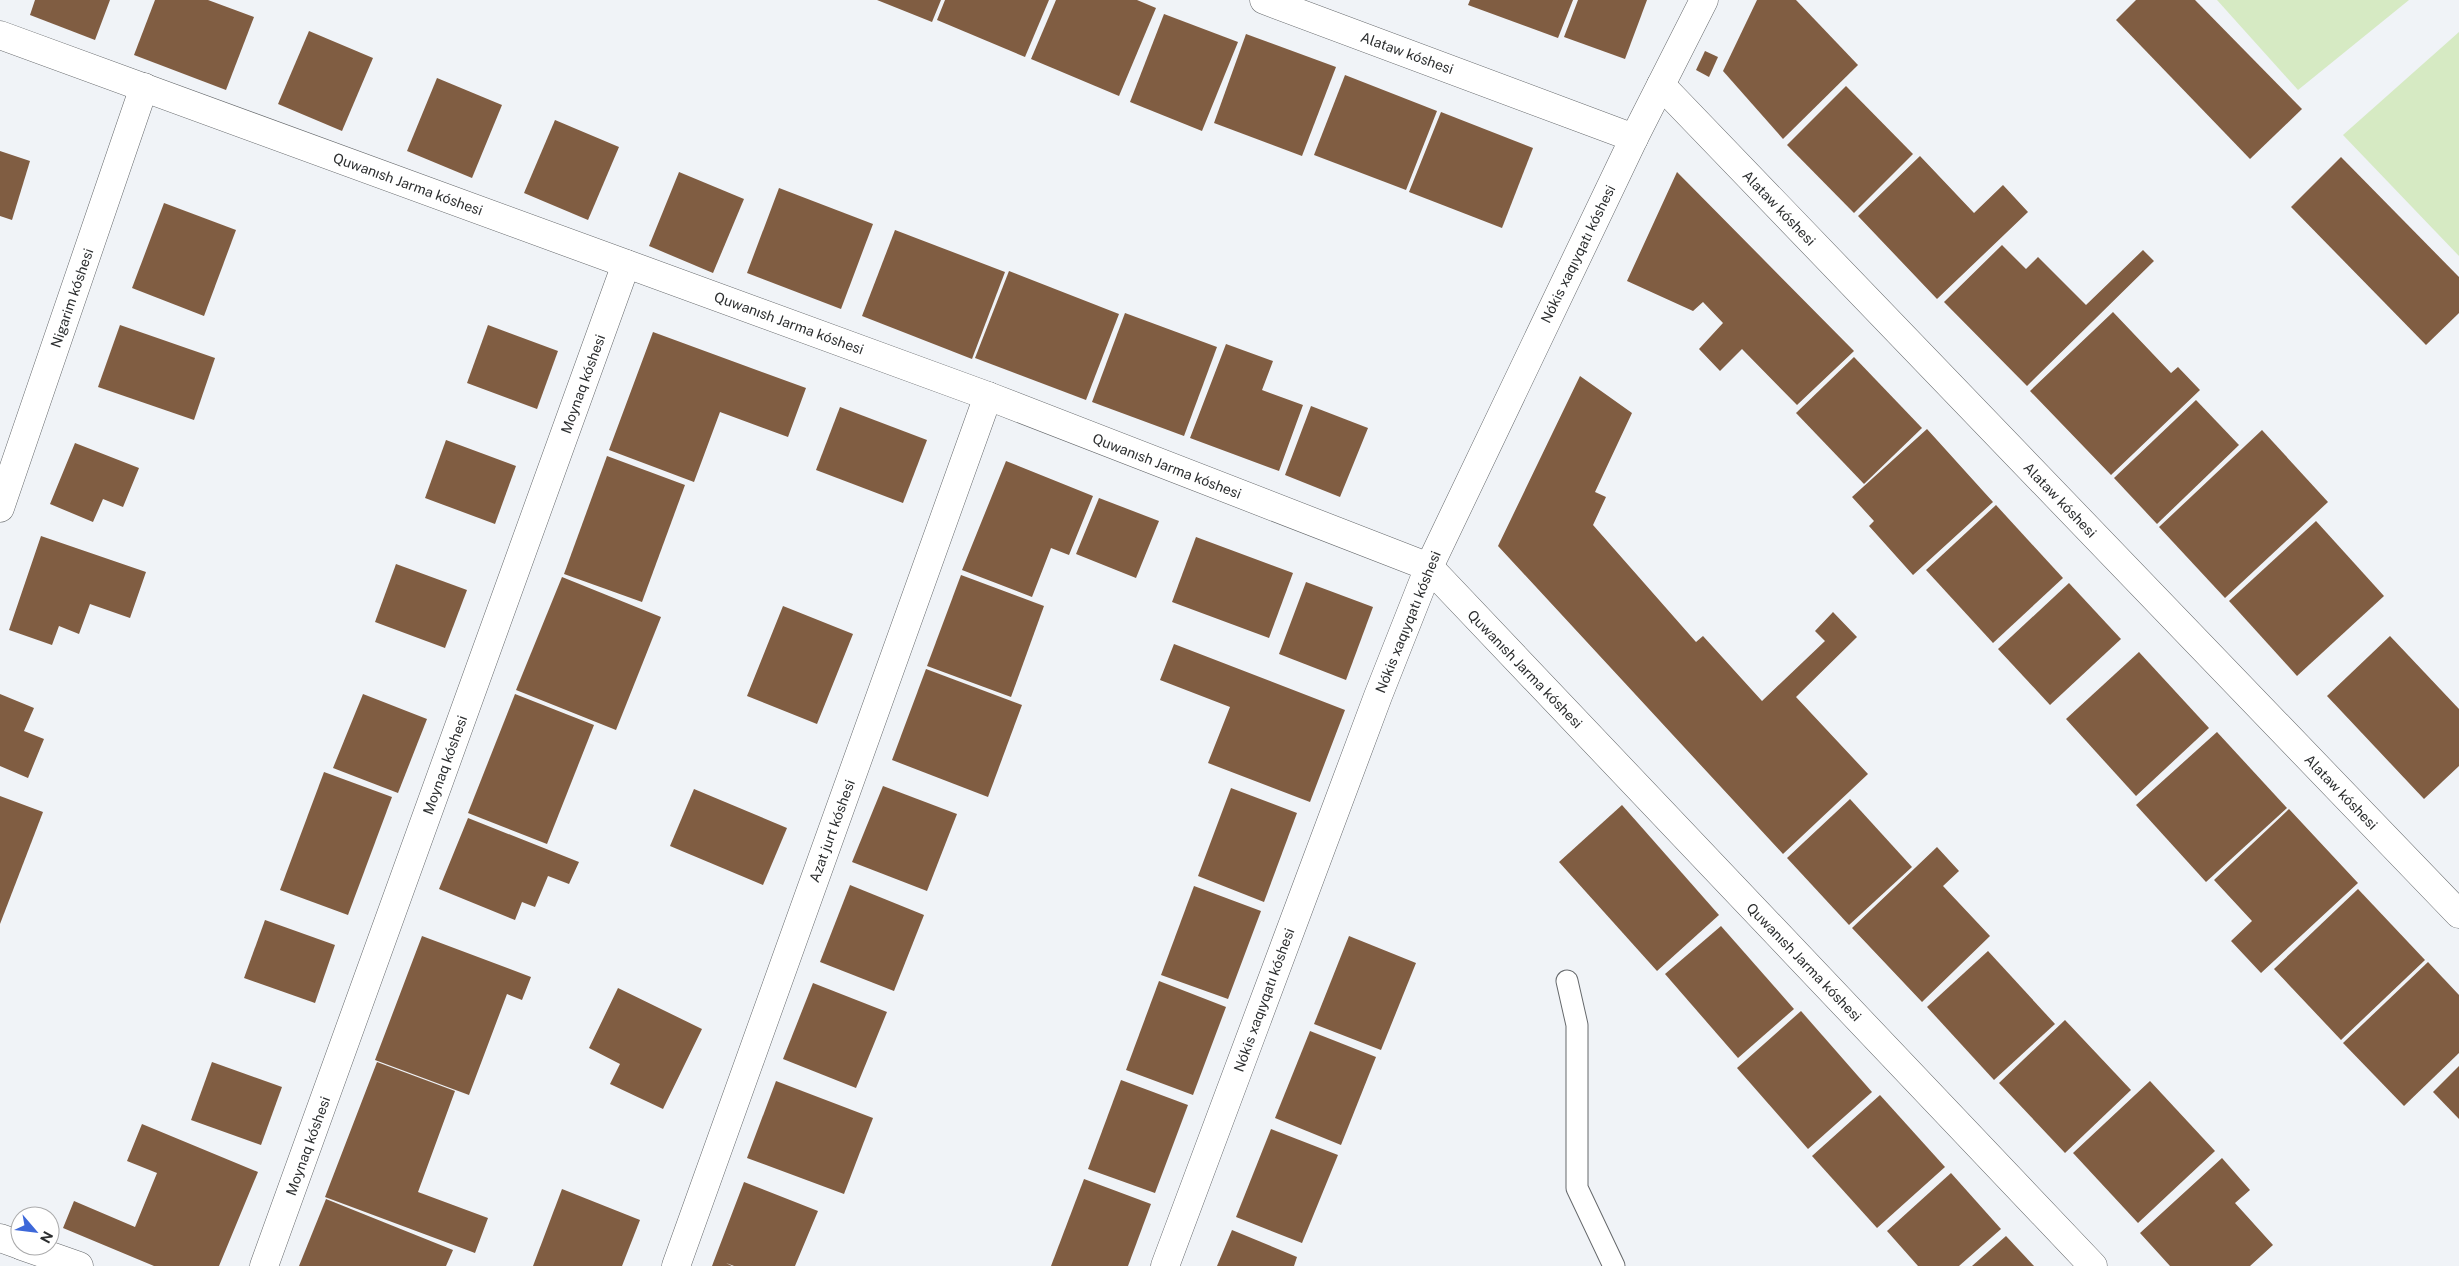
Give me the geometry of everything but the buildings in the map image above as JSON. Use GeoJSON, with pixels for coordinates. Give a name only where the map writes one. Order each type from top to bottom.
{"type":"FeatureCollection","features":[{"type":"Feature","properties":{"kind":"street","name":"Alataw kóshesi"},"geometry":{"type":"LineString","coordinates":[[1264,0],[1634,138]]}},
{"type":"Feature","properties":{"kind":"street","name":"Nókis xaqıyqatı kóshesi"},"geometry":{"type":"LineString","coordinates":[[1165,1266],[1378,696],[1429,568],[1634,138],[1704,0]]}},
{"type":"Feature","properties":{"kind":"street","name":"Quwanısh Jarma kóshesi"},"geometry":{"type":"LineString","coordinates":[[0,35],[988,396],[1429,568],[2093,1266]]}},
{"type":"Feature","properties":{"kind":"street","name":"Alataw kóshesi"},"geometry":{"type":"LineString","coordinates":[[1661,85],[2459,914]]}},
{"type":"Feature","properties":{"kind":"street","name":"Nigarim kóshesi"},"geometry":{"type":"LineString","coordinates":[[0,508],[144,87]]}},
{"type":"Feature","properties":{"kind":"street","name":"Moynaq kóshesi"},"geometry":{"type":"LineString","coordinates":[[264,1266],[626,264]]}},
{"type":"Feature","properties":{"kind":"street","name":"Azat jurt kóshesi"},"geometry":{"type":"LineString","coordinates":[[676,1266],[988,396]]}},
{"type":"Feature","properties":{"kind":"street"},"geometry":{"type":"LineString","coordinates":[[50,1256],[79,1266]]}},
{"type":"Feature","properties":{"kind":"lane"},"geometry":{"type":"LineString","coordinates":[[1567,981],[1577,1025],[1577,1188],[1614,1266]]}},
{"type":"Feature","properties":{"kind":"green space"},"geometry":{"type":"Polygon","coordinates":[[[2217,0],[2409,0],[2298,90],[2217,0]]]}},
{"type":"Feature","properties":{"kind":"green space"},"geometry":{"type":"Polygon","coordinates":[[[2459,32],[2459,256],[2343,135],[2459,32]]]}}]}
